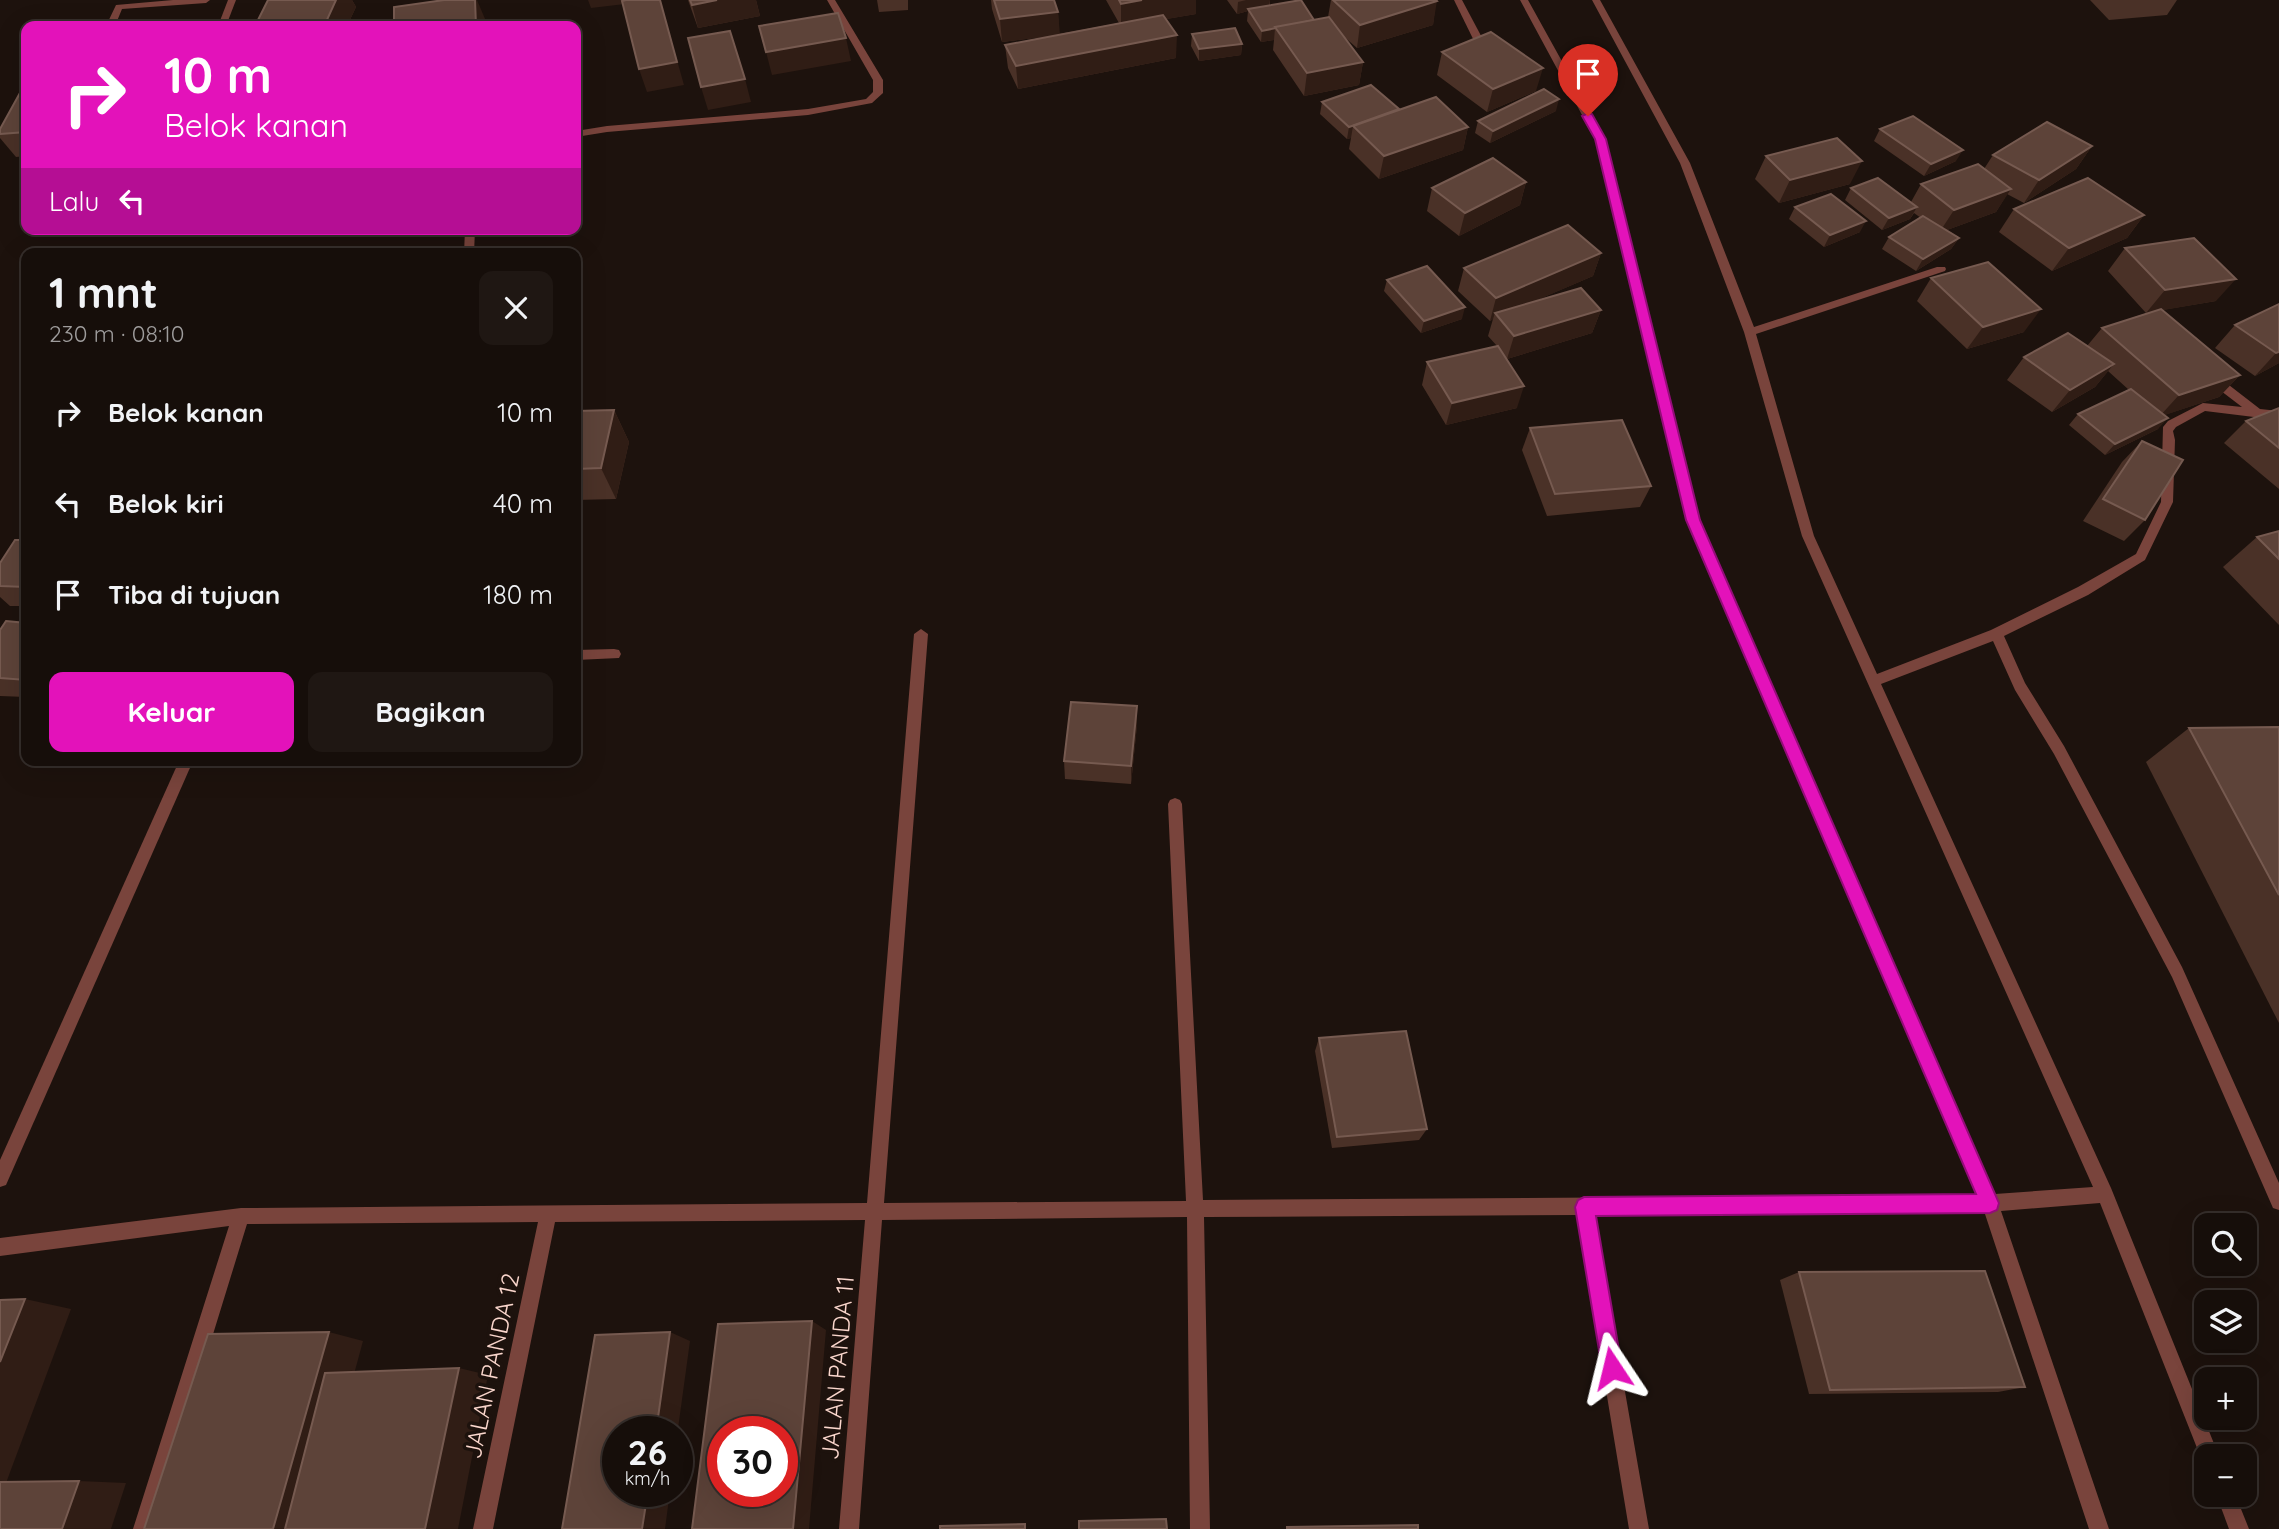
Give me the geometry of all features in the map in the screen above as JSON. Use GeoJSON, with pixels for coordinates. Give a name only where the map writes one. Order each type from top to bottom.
{"type":"FeatureCollection","features":[{"type":"Feature","properties":{"kind":"street"},"geometry":{"type":"LineString","coordinates":[[113,21],[119,7],[206,0]]}},
{"type":"Feature","properties":{"kind":"street"},"geometry":{"type":"LineString","coordinates":[[224,21],[232,0]]}},
{"type":"Feature","properties":{"kind":"street"},"geometry":{"type":"LineString","coordinates":[[581,133],[808,112],[869,101],[878,93],[878,80],[831,0]]}},
{"type":"Feature","properties":{"kind":"street"},"geometry":{"type":"LineString","coordinates":[[1458,0],[1482,47]]}},
{"type":"Feature","properties":{"kind":"street"},"geometry":{"type":"LineString","coordinates":[[1524,0],[1600,139],[1693,520],[1990,1203],[2098,1529]]}},
{"type":"Feature","properties":{"kind":"street"},"geometry":{"type":"LineString","coordinates":[[1596,0],[1685,163],[1750,332],[1808,536],[2105,1195],[2205,1444]]}},
{"type":"Feature","properties":{"kind":"street"},"geometry":{"type":"LineString","coordinates":[[1750,332],[1941,269]]}},
{"type":"Feature","properties":{"kind":"street"},"geometry":{"type":"LineString","coordinates":[[2198,368],[2260,415]]}},
{"type":"Feature","properties":{"kind":"street"},"geometry":{"type":"LineString","coordinates":[[1873,681],[1996,634],[2083,591],[2141,557],[2167,502],[2167,430],[2172,424],[2203,407],[2279,415]]}},
{"type":"Feature","properties":{"kind":"street","name":"JALAN PANDA 11"},"geometry":{"type":"LineString","coordinates":[[849,1529],[921,634]]}},
{"type":"Feature","properties":{"kind":"street"},"geometry":{"type":"LineString","coordinates":[[1996,634],[2020,686],[2059,750],[2178,972],[2279,1202]]}},
{"type":"Feature","properties":{"kind":"street"},"geometry":{"type":"LineString","coordinates":[[581,655],[614,654]]}},
{"type":"Feature","properties":{"kind":"street"},"geometry":{"type":"LineString","coordinates":[[0,1179],[184,766]]}},
{"type":"Feature","properties":{"kind":"street"},"geometry":{"type":"LineString","coordinates":[[1175,804],[1195,1209],[1200,1529]]}},
{"type":"Feature","properties":{"kind":"street"},"geometry":{"type":"LineString","coordinates":[[0,1247],[241,1216],[1990,1203],[2105,1195]]}},
{"type":"Feature","properties":{"kind":"street"},"geometry":{"type":"LineString","coordinates":[[1584,1207],[1639,1529]]}},
{"type":"Feature","properties":{"kind":"street","name":"JALAN PANDA 12"},"geometry":{"type":"LineString","coordinates":[[483,1529],[548,1213]]}},
{"type":"Feature","properties":{"kind":"street"},"geometry":{"type":"LineString","coordinates":[[143,1529],[241,1216]]}},
{"type":"Feature","properties":{"kind":"street"},"geometry":{"type":"LineString","coordinates":[[2230,1507],[2239,1529]]}},
{"type":"Feature","properties":{"kind":"building"},"geometry":{"type":"Polygon","coordinates":[[[268,0],[336,0],[326,21],[258,21],[268,0]]]}},
{"type":"Feature","properties":{"kind":"building"},"geometry":{"type":"Polygon","coordinates":[[[444,0],[475,0],[476,21],[394,21],[394,7],[444,0]]]}},
{"type":"Feature","properties":{"kind":"building"},"geometry":{"type":"Polygon","coordinates":[[[660,0],[677,62],[639,69],[622,1],[660,0]]]}},
{"type":"Feature","properties":{"kind":"building"},"geometry":{"type":"Polygon","coordinates":[[[690,0],[717,0],[692,5],[690,0]]]}},
{"type":"Feature","properties":{"kind":"building"},"geometry":{"type":"Polygon","coordinates":[[[994,0],[1054,0],[1058,12],[1000,19],[994,0]]]}},
{"type":"Feature","properties":{"kind":"building"},"geometry":{"type":"Polygon","coordinates":[[[1119,0],[1142,0],[1121,4],[1119,0]]]}},
{"type":"Feature","properties":{"kind":"building"},"geometry":{"type":"Polygon","coordinates":[[[1301,0],[1314,20],[1262,31],[1248,9],[1301,0]]]}},
{"type":"Feature","properties":{"kind":"building"},"geometry":{"type":"Polygon","coordinates":[[[1333,0],[1436,0],[1437,1],[1360,25],[1333,0]]]}},
{"type":"Feature","properties":{"kind":"building"},"geometry":{"type":"Polygon","coordinates":[[[838,13],[846,38],[766,52],[759,26],[838,13]]]}},
{"type":"Feature","properties":{"kind":"building"},"geometry":{"type":"Polygon","coordinates":[[[1163,15],[1177,35],[1016,66],[1005,45],[1163,15]]]}},
{"type":"Feature","properties":{"kind":"building"},"geometry":{"type":"Polygon","coordinates":[[[1329,17],[1363,62],[1307,73],[1275,27],[1329,17]]]}},
{"type":"Feature","properties":{"kind":"building"},"geometry":{"type":"Polygon","coordinates":[[[1235,28],[1242,44],[1199,49],[1192,34],[1235,28]]]}},
{"type":"Feature","properties":{"kind":"building"},"geometry":{"type":"Polygon","coordinates":[[[730,31],[745,79],[701,87],[688,38],[730,31]]]}},
{"type":"Feature","properties":{"kind":"building"},"geometry":{"type":"Polygon","coordinates":[[[1491,32],[1543,68],[1493,89],[1442,52],[1491,32]]]}},
{"type":"Feature","properties":{"kind":"building"},"geometry":{"type":"Polygon","coordinates":[[[1371,85],[1399,109],[1349,127],[1322,102],[1371,85]]]}},
{"type":"Feature","properties":{"kind":"building"},"geometry":{"type":"Polygon","coordinates":[[[1544,89],[1559,99],[1493,131],[1478,121],[1544,89]]]}},
{"type":"Feature","properties":{"kind":"building"},"geometry":{"type":"Polygon","coordinates":[[[21,91],[21,132],[0,134],[0,129],[21,91]]]}},
{"type":"Feature","properties":{"kind":"building"},"geometry":{"type":"Polygon","coordinates":[[[1436,97],[1468,127],[1384,156],[1353,126],[1436,97]]]}},
{"type":"Feature","properties":{"kind":"building"},"geometry":{"type":"Polygon","coordinates":[[[1913,116],[1963,150],[1931,164],[1880,129],[1913,116]]]}},
{"type":"Feature","properties":{"kind":"building"},"geometry":{"type":"Polygon","coordinates":[[[2047,122],[2092,146],[2039,180],[1993,155],[2047,122]]]}},
{"type":"Feature","properties":{"kind":"building"},"geometry":{"type":"Polygon","coordinates":[[[1837,138],[1862,161],[1790,180],[1766,156],[1837,138]]]}},
{"type":"Feature","properties":{"kind":"building"},"geometry":{"type":"Polygon","coordinates":[[[1493,158],[1526,182],[1465,213],[1432,188],[1493,158]]]}},
{"type":"Feature","properties":{"kind":"building"},"geometry":{"type":"Polygon","coordinates":[[[1978,164],[2011,189],[1954,210],[1921,184],[1978,164]]]}},
{"type":"Feature","properties":{"kind":"building"},"geometry":{"type":"Polygon","coordinates":[[[1878,178],[1917,207],[1889,218],[1851,188],[1878,178]]]}},
{"type":"Feature","properties":{"kind":"building"},"geometry":{"type":"Polygon","coordinates":[[[2088,178],[2144,215],[2069,248],[2014,209],[2088,178]]]}},
{"type":"Feature","properties":{"kind":"building"},"geometry":{"type":"Polygon","coordinates":[[[1831,194],[1866,221],[1830,235],[1795,207],[1831,194]]]}},
{"type":"Feature","properties":{"kind":"building"},"geometry":{"type":"Polygon","coordinates":[[[1923,216],[1959,238],[1923,259],[1889,237],[1923,216]]]}},
{"type":"Feature","properties":{"kind":"building"},"geometry":{"type":"Polygon","coordinates":[[[1568,225],[1601,253],[1496,298],[1464,268],[1568,225]]]}},
{"type":"Feature","properties":{"kind":"building"},"geometry":{"type":"Polygon","coordinates":[[[2194,238],[2236,279],[2165,290],[2125,248],[2194,238]]]}},
{"type":"Feature","properties":{"kind":"building"},"geometry":{"type":"Polygon","coordinates":[[[1988,262],[2041,309],[1983,327],[1931,278],[1988,262]]]}},
{"type":"Feature","properties":{"kind":"building"},"geometry":{"type":"Polygon","coordinates":[[[1427,266],[1465,307],[1424,321],[1387,280],[1427,266]]]}},
{"type":"Feature","properties":{"kind":"building"},"geometry":{"type":"Polygon","coordinates":[[[1581,288],[1601,310],[1514,336],[1495,313],[1581,288]]]}},
{"type":"Feature","properties":{"kind":"building"},"geometry":{"type":"Polygon","coordinates":[[[2279,304],[2279,352],[2276,353],[2235,325],[2279,304]]]}},
{"type":"Feature","properties":{"kind":"building"},"geometry":{"type":"Polygon","coordinates":[[[2161,309],[2240,375],[2179,395],[2102,328],[2161,309]]]}},
{"type":"Feature","properties":{"kind":"building"},"geometry":{"type":"Polygon","coordinates":[[[2068,333],[2114,364],[2070,390],[2024,357],[2068,333]]]}},
{"type":"Feature","properties":{"kind":"building"},"geometry":{"type":"Polygon","coordinates":[[[1498,346],[1524,386],[1452,403],[1427,362],[1498,346]]]}},
{"type":"Feature","properties":{"kind":"building"},"geometry":{"type":"Polygon","coordinates":[[[2131,389],[2168,418],[2115,444],[2078,414],[2131,389]]]}},
{"type":"Feature","properties":{"kind":"building"},"geometry":{"type":"Polygon","coordinates":[[[2279,408],[2279,448],[2246,421],[2279,408]]]}},
{"type":"Feature","properties":{"kind":"building"},"geometry":{"type":"Polygon","coordinates":[[[614,410],[601,468],[581,469],[581,411],[614,410]]]}},
{"type":"Feature","properties":{"kind":"building"},"geometry":{"type":"Polygon","coordinates":[[[1622,420],[1651,486],[1555,494],[1530,428],[1622,420]]]}},
{"type":"Feature","properties":{"kind":"building"},"geometry":{"type":"Polygon","coordinates":[[[2142,441],[2183,460],[2145,520],[2103,499],[2142,441]]]}},
{"type":"Feature","properties":{"kind":"building"},"geometry":{"type":"Polygon","coordinates":[[[2279,531],[2279,559],[2257,537],[2279,531]]]}},
{"type":"Feature","properties":{"kind":"building"},"geometry":{"type":"Polygon","coordinates":[[[15,540],[21,540],[21,587],[0,586],[0,563],[15,540]]]}},
{"type":"Feature","properties":{"kind":"building"},"geometry":{"type":"Polygon","coordinates":[[[6,621],[21,622],[21,680],[0,678],[0,630],[6,621]]]}},
{"type":"Feature","properties":{"kind":"building"},"geometry":{"type":"Polygon","coordinates":[[[1071,702],[1137,706],[1131,766],[1064,761],[1071,702]]]}},
{"type":"Feature","properties":{"kind":"building"},"geometry":{"type":"Polygon","coordinates":[[[2279,727],[2279,895],[2189,728],[2279,727]]]}},
{"type":"Feature","properties":{"kind":"building"},"geometry":{"type":"Polygon","coordinates":[[[1406,1031],[1427,1129],[1337,1137],[1319,1038],[1406,1031]]]}},
{"type":"Feature","properties":{"kind":"building"},"geometry":{"type":"Polygon","coordinates":[[[1985,1271],[2025,1387],[1830,1390],[1799,1272],[1985,1271]]]}},
{"type":"Feature","properties":{"kind":"building"},"geometry":{"type":"Polygon","coordinates":[[[25,1299],[0,1362],[0,1300],[25,1299]]]}},
{"type":"Feature","properties":{"kind":"building"},"geometry":{"type":"Polygon","coordinates":[[[812,1321],[798,1474],[798,1416],[707,1416],[707,1507],[795,1507],[793,1529],[692,1529],[718,1324],[812,1321]]]}},
{"type":"Feature","properties":{"kind":"building"},"geometry":{"type":"Polygon","coordinates":[[[329,1332],[273,1529],[144,1529],[208,1334],[329,1332]]]}},
{"type":"Feature","properties":{"kind":"building"},"geometry":{"type":"Polygon","coordinates":[[[670,1332],[658,1416],[602,1416],[602,1507],[645,1507],[642,1529],[562,1529],[595,1335],[670,1332]]]}},
{"type":"Feature","properties":{"kind":"building"},"geometry":{"type":"Polygon","coordinates":[[[459,1368],[425,1529],[285,1529],[325,1373],[459,1368]]]}},
{"type":"Feature","properties":{"kind":"building"},"geometry":{"type":"Polygon","coordinates":[[[79,1481],[62,1529],[0,1529],[0,1482],[79,1481]]]}},
{"type":"Feature","properties":{"kind":"building"},"geometry":{"type":"Polygon","coordinates":[[[1166,1519],[1167,1529],[1079,1529],[1079,1521],[1166,1519]]]}},
{"type":"Feature","properties":{"kind":"building"},"geometry":{"type":"Polygon","coordinates":[[[1025,1524],[1025,1529],[940,1529],[940,1526],[1025,1524]]]}},
{"type":"Feature","properties":{"kind":"building"},"geometry":{"type":"Polygon","coordinates":[[[1418,1525],[1418,1529],[1287,1529],[1287,1527],[1418,1525]]]}},
{"type":"Feature","properties":{"kind":"route"},"geometry":{"type":"LineString","coordinates":[[1588,116],[1600,139],[1693,520],[1990,1203],[1584,1207],[1612,1368]]}}]}
